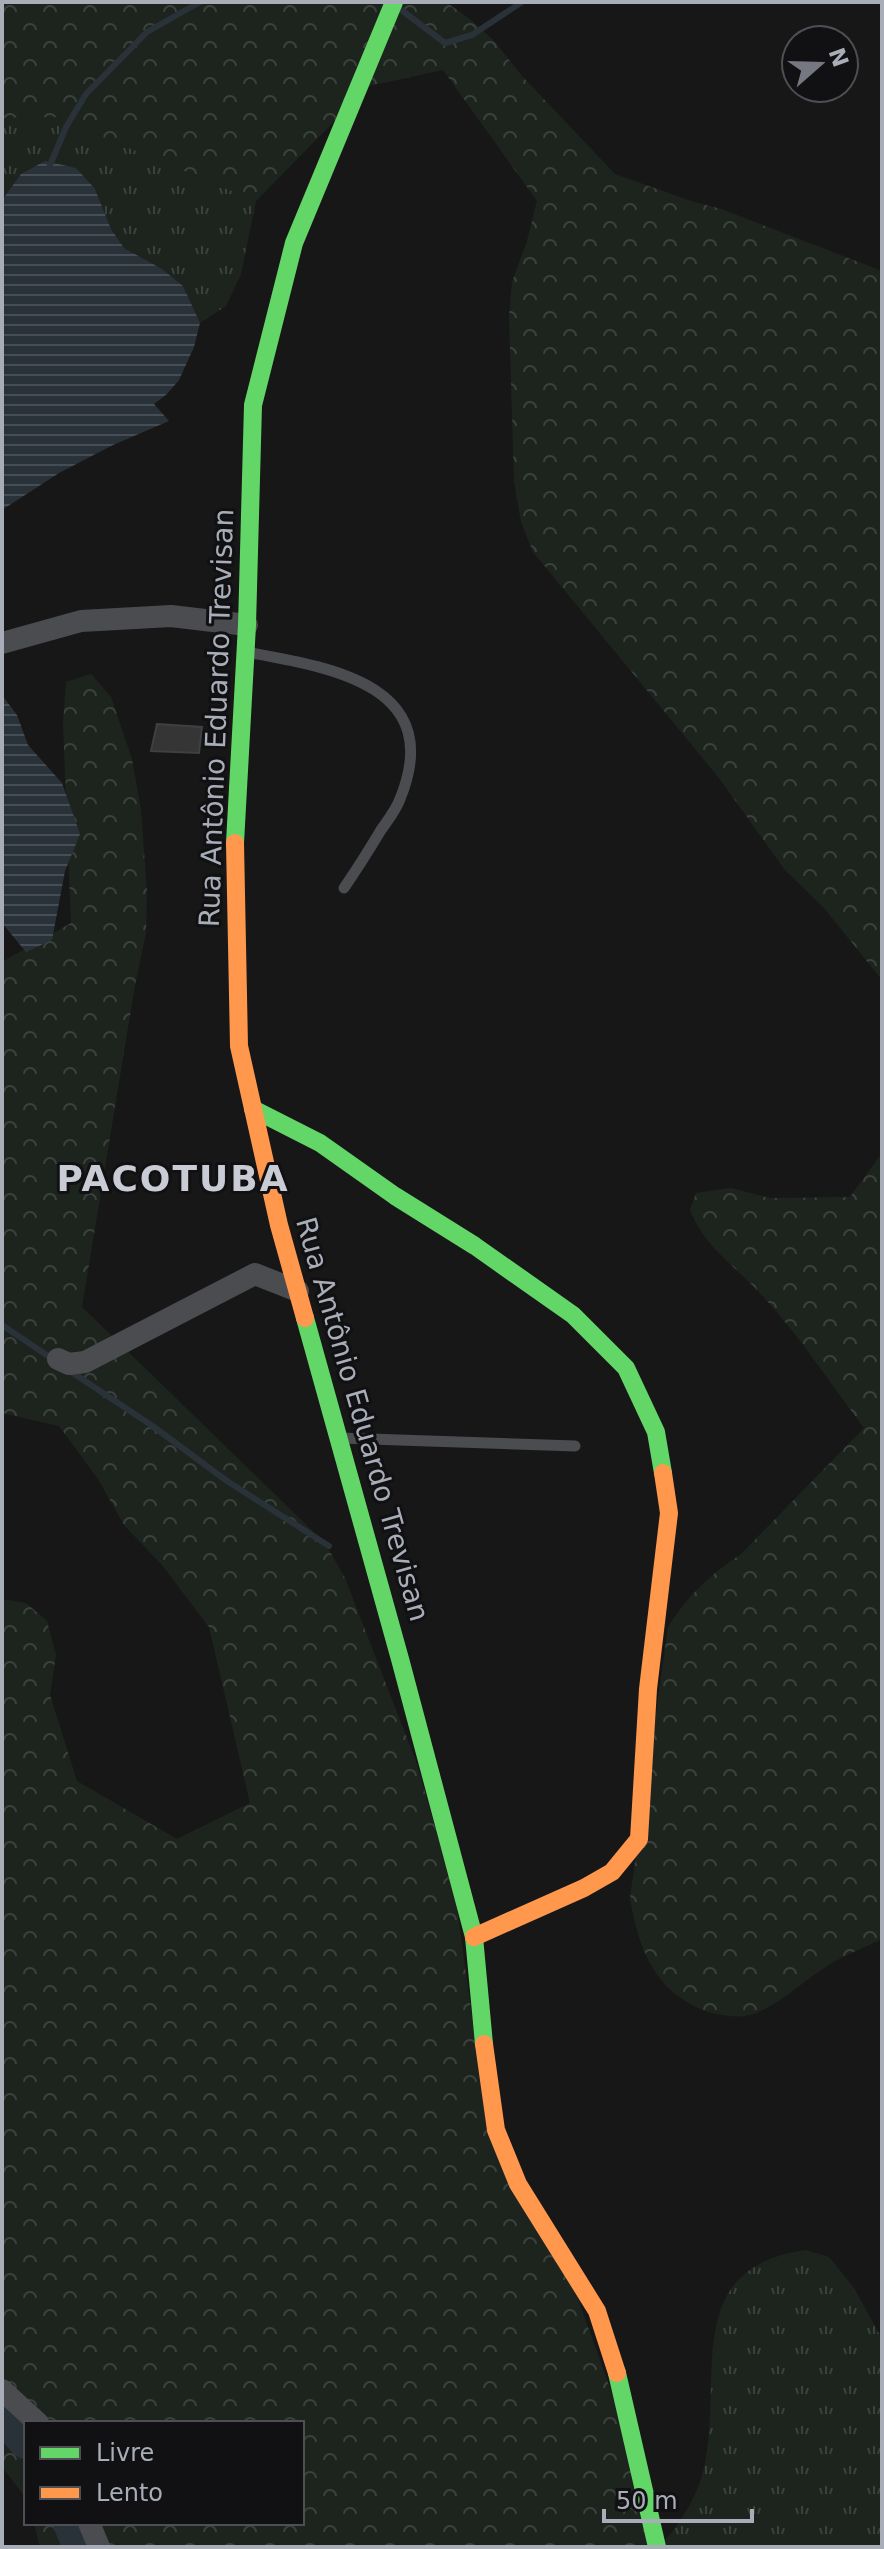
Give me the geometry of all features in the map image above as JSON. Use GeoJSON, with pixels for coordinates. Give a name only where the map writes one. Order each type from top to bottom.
{"type":"FeatureCollection","features":[{"type":"Feature","properties":{"kind":"street","name":"Rua Antônio Eduardo Trevisan"},"geometry":{"type":"LineString","coordinates":[[394,2],[294,243],[253,405],[246,652],[235,822],[239,1046],[279,1225],[405,1674],[474,1937],[488,2082],[496,2130],[518,2184],[597,2311],[612,2353],[657,2547]]}},
{"type":"Feature","properties":{"kind":"street"},"geometry":{"type":"LineString","coordinates":[[2,643],[81,621],[171,616],[247,625]]}},
{"type":"Feature","properties":{"kind":"street"},"geometry":{"type":"LineString","coordinates":[[253,1109],[320,1143],[573,1315],[626,1368],[656,1432],[669,1513],[648,1689],[639,1839],[612,1872],[584,1888],[474,1937]]}},
{"type":"Feature","properties":{"kind":"street"},"geometry":{"type":"LineString","coordinates":[[58,1359],[69,1364],[85,1362],[255,1274],[298,1291]]}},
{"type":"Feature","properties":{"kind":"street"},"geometry":{"type":"LineString","coordinates":[[2,2390],[36,2421]]}},
{"type":"Feature","properties":{"kind":"street"},"geometry":{"type":"LineString","coordinates":[[90,2525],[99,2547]]}},
{"type":"Feature","properties":{"kind":"lane"},"geometry":{"type":"LineString","coordinates":[[246,652],[306,663],[366,684],[392,702],[406,721],[409,774],[399,802],[344,888]]}},
{"type":"Feature","properties":{"kind":"lane"},"geometry":{"type":"LineString","coordinates":[[339,1438],[575,1446]]}},
{"type":"Feature","properties":{"kind":"green space"},"geometry":{"type":"Polygon","coordinates":[[[2,2],[446,2],[494,41],[522,76],[615,174],[721,209],[882,271],[882,980],[824,908],[785,870],[719,778],[533,552],[521,522],[514,481],[509,316],[512,282],[537,201],[443,70],[369,86],[256,201],[55,117],[2,118],[2,2]]]}},
{"type":"Feature","properties":{"kind":"green space"},"geometry":{"type":"Polygon","coordinates":[[[55,117],[256,201],[241,274],[226,306],[200,323],[183,286],[162,269],[124,248],[111,229],[95,189],[21,174],[2,200],[2,118],[55,117]]]}},
{"type":"Feature","properties":{"kind":"green space"},"geometry":{"type":"Polygon","coordinates":[[[91,674],[111,697],[132,759],[141,810],[147,892],[146,933],[82,1307],[325,1543],[345,1578],[417,1764],[456,1901],[487,2124],[578,2299],[667,2547],[40,2547],[34,2525],[304,2525],[304,2421],[24,2421],[24,2495],[2,2467],[2,1599],[26,1603],[47,1621],[56,1655],[50,1695],[77,1781],[177,1839],[250,1803],[209,1627],[162,1565],[124,1525],[98,1479],[59,1426],[2,1413],[2,962],[71,923],[63,723],[66,682],[91,674]]]}},
{"type":"Feature","properties":{"kind":"green space"},"geometry":{"type":"Polygon","coordinates":[[[882,1153],[882,1939],[834,1962],[756,2013],[745,2016],[719,2015],[690,2003],[662,1981],[644,1952],[630,1898],[668,1627],[700,1587],[740,1555],[864,1428],[786,1323],[702,1233],[690,1210],[696,1193],[731,1188],[770,1198],[850,1197],[882,1153]]]}},
{"type":"Feature","properties":{"kind":"green space"},"geometry":{"type":"Polygon","coordinates":[[[806,2250],[829,2257],[854,2288],[882,2339],[882,2547],[667,2547],[665,2541],[688,2508],[703,2472],[709,2437],[715,2334],[723,2304],[739,2279],[765,2261],[806,2250]]]}},
{"type":"Feature","properties":{"kind":"shaded area"},"geometry":{"type":"Polygon","coordinates":[[[45,161],[76,168],[95,189],[111,229],[124,248],[162,269],[183,286],[200,323],[194,347],[179,380],[154,404],[169,421],[59,473],[2,510],[2,200],[21,174],[45,161]]]}},
{"type":"Feature","properties":{"kind":"shaded area"},"geometry":{"type":"Polygon","coordinates":[[[2,695],[17,715],[28,745],[62,783],[80,834],[65,871],[52,940],[26,952],[2,923],[2,695]]]}},
{"type":"Feature","properties":{"kind":"building"},"geometry":{"type":"Polygon","coordinates":[[[157,724],[202,727],[199,753],[151,751],[157,724]]]}},
{"type":"Feature","properties":{"kind":"waterway"},"geometry":{"type":"LineString","coordinates":[[48,170],[66,127],[86,94],[147,32],[200,2]]}},
{"type":"Feature","properties":{"kind":"waterway"},"geometry":{"type":"LineString","coordinates":[[400,9],[445,43],[472,35],[522,2]]}},
{"type":"Feature","properties":{"kind":"waterway"},"geometry":{"type":"LineString","coordinates":[[2,1325],[54,1360]]}},
{"type":"Feature","properties":{"kind":"waterway"},"geometry":{"type":"LineString","coordinates":[[70,1371],[227,1481],[329,1546]]}},
{"type":"Feature","properties":{"kind":"waterway"},"geometry":{"type":"LineString","coordinates":[[2,2413],[24,2439]]}},
{"type":"Feature","properties":{"kind":"waterway"},"geometry":{"type":"LineString","coordinates":[[72,2525],[81,2547]]}},
{"type":"Feature","properties":{"kind":"traffic: fast"},"geometry":{"type":"LineString","coordinates":[[235,843],[247,625],[253,405],[294,243],[394,2]]}},
{"type":"Feature","properties":{"kind":"traffic: fast"},"geometry":{"type":"LineString","coordinates":[[253,1109],[320,1143],[573,1315],[626,1368],[656,1432],[663,1473]]}},
{"type":"Feature","properties":{"kind":"traffic: fast"},"geometry":{"type":"LineString","coordinates":[[305,1318],[474,1937],[484,2044]]}},
{"type":"Feature","properties":{"kind":"traffic: fast"},"geometry":{"type":"LineString","coordinates":[[617,2373],[657,2547]]}},
{"type":"Feature","properties":{"kind":"traffic: slow"},"geometry":{"type":"LineString","coordinates":[[235,843],[239,1046],[279,1225],[305,1318]]}},
{"type":"Feature","properties":{"kind":"traffic: slow"},"geometry":{"type":"LineString","coordinates":[[474,1937],[584,1888],[612,1872],[639,1839],[648,1689],[669,1513],[663,1473]]}},
{"type":"Feature","properties":{"kind":"traffic: slow"},"geometry":{"type":"LineString","coordinates":[[484,2044],[496,2130],[518,2184],[597,2311],[617,2373]]}},
{"type":"Feature","properties":{"kind":"district","name":"PACOTUBA"},"geometry":{"type":"Point","coordinates":[173,1178]}}]}
